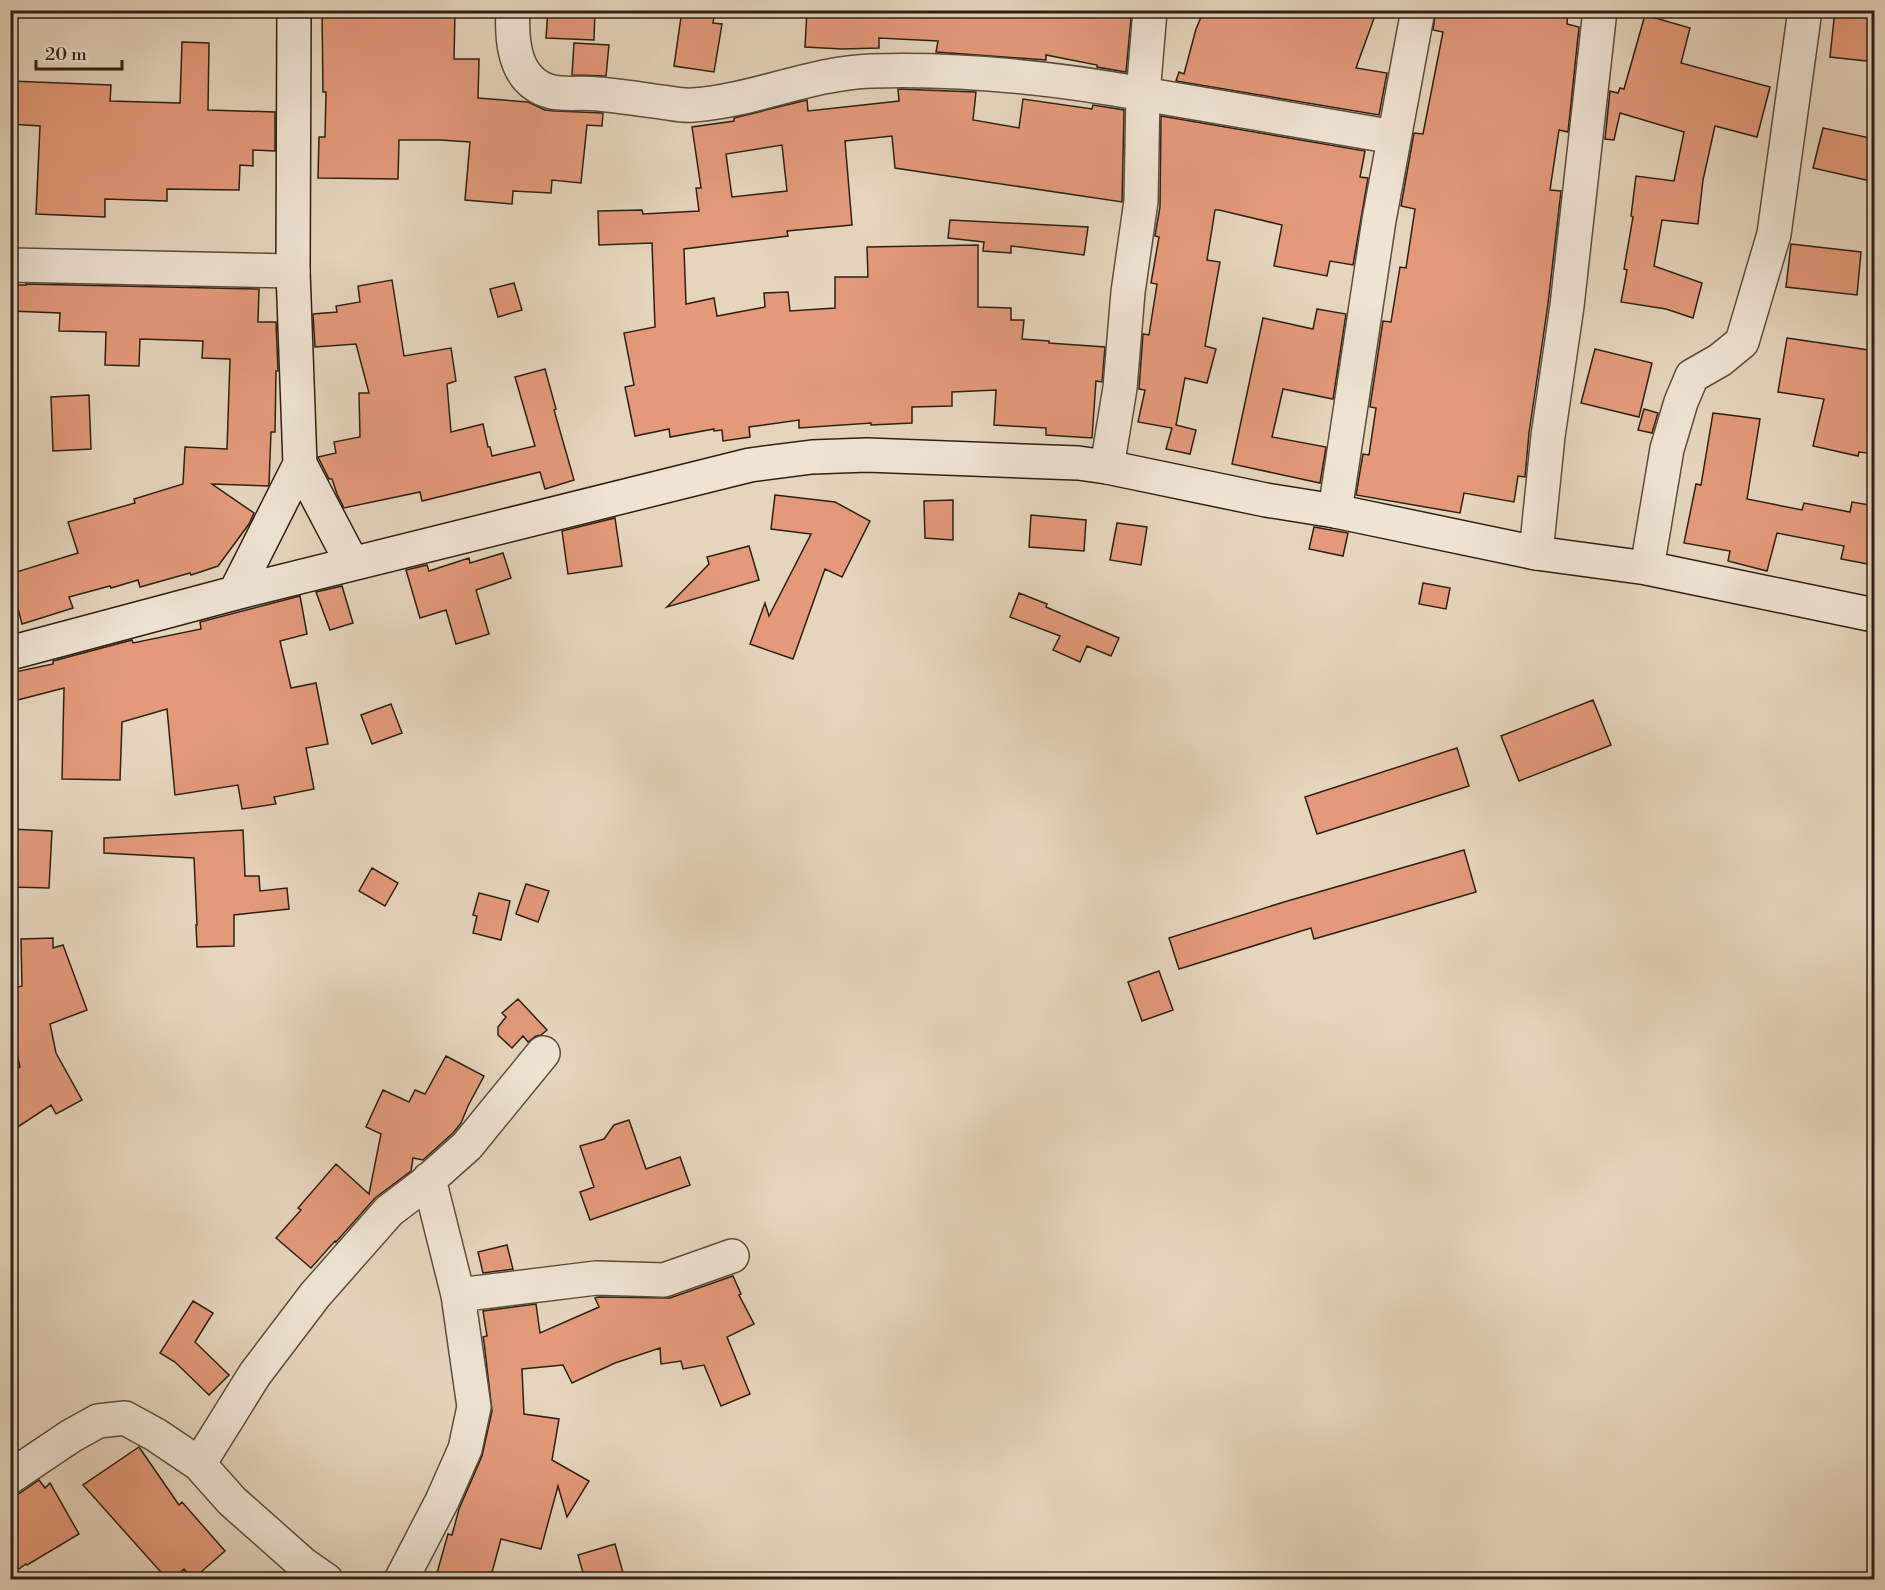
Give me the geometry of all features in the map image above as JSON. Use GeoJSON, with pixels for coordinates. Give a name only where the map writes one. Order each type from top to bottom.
{"type":"FeatureCollection","features":[{"type":"Feature","properties":{"kind":"street"},"geometry":{"type":"LineString","coordinates":[[294,10],[293,271],[300,464],[352,563]]}},
{"type":"Feature","properties":{"kind":"street"},"geometry":{"type":"LineString","coordinates":[[513,10],[515,57],[530,82],[552,92],[596,94],[689,106],[714,103],[828,77],[868,71],[941,70],[1082,83],[1394,137]]}},
{"type":"Feature","properties":{"kind":"street"},"geometry":{"type":"LineString","coordinates":[[1107,467],[1120,388],[1128,292],[1141,201],[1143,94],[1150,11],[1148,10]]}},
{"type":"Feature","properties":{"kind":"street"},"geometry":{"type":"LineString","coordinates":[[1335,511],[1379,220],[1418,10]]}},
{"type":"Feature","properties":{"kind":"street"},"geometry":{"type":"LineString","coordinates":[[1536,553],[1548,436],[1567,306],[1600,10]]}},
{"type":"Feature","properties":{"kind":"street"},"geometry":{"type":"LineString","coordinates":[[1647,568],[1668,449],[1682,402],[1692,376],[1720,360],[1742,342],[1774,234],[1805,10]]}},
{"type":"Feature","properties":{"kind":"street"},"geometry":{"type":"LineString","coordinates":[[10,265],[293,271]]}},
{"type":"Feature","properties":{"kind":"street"},"geometry":{"type":"LineString","coordinates":[[10,653],[352,563],[750,465],[812,457],[867,455],[1078,463],[1107,467],[1536,553],[1647,568],[1875,615]]}},
{"type":"Feature","properties":{"kind":"street"},"geometry":{"type":"LineString","coordinates":[[235,593],[300,464]]}},
{"type":"Feature","properties":{"kind":"street"},"geometry":{"type":"LineString","coordinates":[[199,1464],[255,1374],[315,1295],[389,1211],[467,1146],[543,1053]]}},
{"type":"Feature","properties":{"kind":"street"},"geometry":{"type":"LineString","coordinates":[[401,1580],[465,1449],[474,1407],[458,1295],[429,1179]]}},
{"type":"Feature","properties":{"kind":"street"},"geometry":{"type":"LineString","coordinates":[[458,1295],[596,1278],[664,1280],[732,1256]]}},
{"type":"Feature","properties":{"kind":"street"},"geometry":{"type":"LineString","coordinates":[[10,1477],[71,1436],[98,1421],[125,1418],[156,1435],[199,1464],[232,1501],[303,1564],[326,1580]]}},
{"type":"Feature","properties":{"kind":"building"},"geometry":{"type":"Polygon","coordinates":[[[322,10],[455,10],[454,59],[479,59],[478,98],[528,102],[545,110],[603,113],[602,126],[587,125],[581,183],[552,180],[551,193],[513,191],[512,204],[465,200],[470,142],[440,140],[399,140],[398,179],[318,178],[319,137],[325,137],[326,92],[323,92],[322,10]]]}},
{"type":"Feature","properties":{"kind":"building"},"geometry":{"type":"Polygon","coordinates":[[[548,10],[595,10],[594,40],[546,38],[548,10]]]}},
{"type":"Feature","properties":{"kind":"building"},"geometry":{"type":"Polygon","coordinates":[[[682,10],[715,10],[713,23],[722,24],[714,72],[674,66],[682,10]]]}},
{"type":"Feature","properties":{"kind":"building"},"geometry":{"type":"Polygon","coordinates":[[[807,10],[1103,10],[1131,18],[1126,72],[1046,55],[1046,60],[936,52],[938,41],[879,38],[879,48],[805,47],[807,10]]]}},
{"type":"Feature","properties":{"kind":"building"},"geometry":{"type":"Polygon","coordinates":[[[1204,10],[1377,10],[1356,68],[1387,73],[1379,115],[1176,81],[1179,72],[1184,74],[1196,29],[1204,10]]]}},
{"type":"Feature","properties":{"kind":"building"},"geometry":{"type":"Polygon","coordinates":[[[1436,10],[1502,10],[1535,17],[1536,10],[1568,10],[1567,24],[1579,27],[1568,132],[1559,130],[1550,190],[1561,191],[1525,477],[1518,476],[1514,502],[1464,493],[1460,513],[1356,495],[1363,454],[1369,455],[1376,408],[1370,407],[1383,321],[1391,322],[1400,267],[1406,268],[1415,209],[1401,206],[1414,133],[1423,134],[1443,32],[1433,30],[1436,10]]]}},
{"type":"Feature","properties":{"kind":"building"},"geometry":{"type":"Polygon","coordinates":[[[1835,10],[1875,12],[1875,62],[1830,57],[1835,10]]]}},
{"type":"Feature","properties":{"kind":"building"},"geometry":{"type":"Polygon","coordinates":[[[1645,15],[1690,28],[1681,63],[1770,87],[1757,137],[1715,126],[1703,180],[1698,224],[1662,220],[1654,266],[1702,283],[1693,318],[1666,309],[1621,302],[1627,270],[1624,269],[1633,217],[1631,216],[1636,176],[1674,181],[1684,132],[1620,113],[1614,140],[1605,139],[1610,91],[1618,93],[1620,88],[1624,89],[1645,15]]]}},
{"type":"Feature","properties":{"kind":"building"},"geometry":{"type":"Polygon","coordinates":[[[182,42],[209,43],[208,110],[275,112],[275,151],[253,150],[253,166],[240,165],[239,190],[167,189],[167,201],[105,199],[105,217],[36,214],[40,126],[10,124],[10,81],[111,85],[110,101],[180,103],[182,42]]]}},
{"type":"Feature","properties":{"kind":"building"},"geometry":{"type":"Polygon","coordinates":[[[574,43],[609,45],[606,76],[572,75],[574,43]]]}},
{"type":"Feature","properties":{"kind":"building"},"geometry":{"type":"Polygon","coordinates":[[[898,89],[976,92],[973,120],[1019,128],[1023,99],[1092,109],[1093,105],[1124,110],[1122,202],[895,168],[892,136],[845,141],[852,225],[787,231],[788,236],[684,249],[686,304],[714,298],[717,316],[765,307],[764,293],[788,292],[790,311],[835,308],[835,277],[868,277],[867,247],[978,245],[978,307],[1011,308],[1011,320],[1024,320],[1022,339],[1105,347],[1102,382],[1096,381],[1092,438],[1046,435],[1046,428],[994,425],[996,390],[952,392],[952,406],[912,407],[912,423],[871,425],[871,423],[799,428],[799,420],[749,427],[750,437],[723,441],[722,430],[714,431],[714,429],[670,437],[669,429],[635,436],[625,387],[634,385],[624,333],[655,327],[652,243],[599,245],[598,211],[642,210],[643,214],[699,211],[696,188],[701,188],[692,127],[734,121],[734,118],[807,100],[808,111],[899,101],[898,89]],[[782,145],[726,154],[732,197],[787,191],[782,145]]]}},
{"type":"Feature","properties":{"kind":"building"},"geometry":{"type":"Polygon","coordinates":[[[1161,116],[1365,151],[1360,177],[1368,178],[1353,265],[1330,261],[1327,276],[1274,266],[1282,225],[1215,210],[1207,260],[1220,262],[1205,346],[1216,349],[1207,383],[1185,378],[1176,425],[1196,430],[1190,454],[1166,449],[1172,428],[1138,422],[1145,390],[1139,389],[1143,334],[1149,335],[1157,284],[1151,283],[1159,237],[1155,236],[1160,207],[1161,116]]]}},
{"type":"Feature","properties":{"kind":"building"},"geometry":{"type":"Polygon","coordinates":[[[1823,128],[1875,139],[1875,182],[1813,168],[1823,128]]]}},
{"type":"Feature","properties":{"kind":"building"},"geometry":{"type":"Polygon","coordinates":[[[950,220],[1088,227],[1084,255],[1011,246],[1011,253],[983,251],[984,242],[948,238],[950,220]]]}},
{"type":"Feature","properties":{"kind":"building"},"geometry":{"type":"Polygon","coordinates":[[[1791,244],[1861,252],[1857,295],[1786,287],[1791,244]]]}},
{"type":"Feature","properties":{"kind":"building"},"geometry":{"type":"Polygon","coordinates":[[[392,280],[404,356],[451,348],[456,381],[447,384],[451,432],[483,424],[492,456],[535,446],[515,377],[545,369],[574,480],[545,489],[540,472],[422,501],[420,492],[344,508],[332,479],[329,479],[318,457],[336,453],[334,442],[360,437],[359,393],[369,393],[356,344],[315,347],[313,314],[337,312],[336,306],[360,302],[358,286],[392,280]]]}},
{"type":"Feature","properties":{"kind":"building"},"geometry":{"type":"Polygon","coordinates":[[[514,283],[522,310],[498,317],[490,289],[514,283]]]}},
{"type":"Feature","properties":{"kind":"building"},"geometry":{"type":"Polygon","coordinates":[[[10,285],[259,289],[258,322],[276,322],[278,371],[276,371],[275,432],[271,432],[269,484],[268,486],[212,484],[254,513],[249,524],[218,566],[140,587],[138,580],[69,597],[73,608],[22,624],[16,601],[10,603],[10,574],[78,553],[68,522],[135,503],[134,499],[183,484],[185,447],[227,449],[230,359],[202,358],[203,341],[140,339],[139,366],[105,365],[106,332],[59,331],[60,313],[10,311],[10,285]]]}},
{"type":"Feature","properties":{"kind":"building"},"geometry":{"type":"Polygon","coordinates":[[[1317,309],[1346,314],[1333,399],[1283,389],[1272,437],[1326,447],[1320,483],[1232,464],[1263,318],[1313,329],[1317,309]]]}},
{"type":"Feature","properties":{"kind":"building"},"geometry":{"type":"Polygon","coordinates":[[[1787,338],[1875,351],[1875,454],[1859,452],[1858,456],[1813,446],[1824,399],[1778,392],[1787,338]]]}},
{"type":"Feature","properties":{"kind":"building"},"geometry":{"type":"Polygon","coordinates":[[[1595,349],[1652,363],[1639,417],[1581,403],[1595,349]]]}},
{"type":"Feature","properties":{"kind":"building"},"geometry":{"type":"Polygon","coordinates":[[[89,395],[91,449],[53,451],[51,397],[89,395]]]}},
{"type":"Feature","properties":{"kind":"building"},"geometry":{"type":"Polygon","coordinates":[[[1644,409],[1658,413],[1652,433],[1638,430],[1644,409]]]}},
{"type":"Feature","properties":{"kind":"building"},"geometry":{"type":"Polygon","coordinates":[[[1713,413],[1760,419],[1747,499],[1802,510],[1804,503],[1850,512],[1852,502],[1875,506],[1875,557],[1869,556],[1868,564],[1841,559],[1844,546],[1777,533],[1767,571],[1728,561],[1730,551],[1684,543],[1696,484],[1701,485],[1713,413]]]}},
{"type":"Feature","properties":{"kind":"building"},"geometry":{"type":"Polygon","coordinates":[[[775,495],[835,502],[870,521],[842,577],[825,569],[793,659],[750,644],[765,603],[769,616],[811,534],[771,529],[775,495]]]}},
{"type":"Feature","properties":{"kind":"building"},"geometry":{"type":"Polygon","coordinates":[[[953,500],[953,540],[925,538],[924,501],[953,500]]]}},
{"type":"Feature","properties":{"kind":"building"},"geometry":{"type":"Polygon","coordinates":[[[1031,515],[1086,520],[1084,551],[1029,547],[1031,515]]]}},
{"type":"Feature","properties":{"kind":"building"},"geometry":{"type":"Polygon","coordinates":[[[615,518],[622,566],[568,574],[562,531],[615,518]]]}},
{"type":"Feature","properties":{"kind":"building"},"geometry":{"type":"Polygon","coordinates":[[[1117,523],[1147,527],[1141,565],[1110,560],[1117,523]]]}},
{"type":"Feature","properties":{"kind":"building"},"geometry":{"type":"Polygon","coordinates":[[[1314,527],[1348,533],[1343,556],[1309,549],[1314,527]]]}},
{"type":"Feature","properties":{"kind":"building"},"geometry":{"type":"Polygon","coordinates":[[[749,546],[759,580],[667,607],[709,564],[707,557],[749,546]]]}},
{"type":"Feature","properties":{"kind":"building"},"geometry":{"type":"Polygon","coordinates":[[[503,553],[511,578],[476,590],[489,634],[456,644],[446,610],[420,618],[406,570],[427,565],[429,571],[469,558],[470,563],[503,553]]]}},
{"type":"Feature","properties":{"kind":"building"},"geometry":{"type":"Polygon","coordinates":[[[1423,583],[1450,588],[1446,609],[1419,604],[1423,583]]]}},
{"type":"Feature","properties":{"kind":"building"},"geometry":{"type":"Polygon","coordinates":[[[342,586],[353,623],[330,630],[316,592],[342,586]]]}},
{"type":"Feature","properties":{"kind":"building"},"geometry":{"type":"Polygon","coordinates":[[[1019,593],[1119,638],[1111,656],[1087,646],[1080,662],[1053,650],[1060,636],[1010,617],[1019,593]]]}},
{"type":"Feature","properties":{"kind":"building"},"geometry":{"type":"Polygon","coordinates":[[[300,596],[307,634],[280,641],[291,688],[316,683],[328,744],[306,748],[314,789],[274,797],[276,804],[242,809],[238,785],[175,795],[167,709],[122,722],[120,780],[62,779],[64,688],[10,702],[10,673],[53,664],[53,661],[132,640],[133,643],[201,629],[200,622],[300,596]]]}},
{"type":"Feature","properties":{"kind":"building"},"geometry":{"type":"Polygon","coordinates":[[[1593,700],[1611,745],[1519,781],[1501,736],[1593,700]]]}},
{"type":"Feature","properties":{"kind":"building"},"geometry":{"type":"Polygon","coordinates":[[[391,704],[402,733],[372,744],[361,715],[391,704]]]}},
{"type":"Feature","properties":{"kind":"building"},"geometry":{"type":"Polygon","coordinates":[[[1457,748],[1469,786],[1317,834],[1305,797],[1457,748]]]}},
{"type":"Feature","properties":{"kind":"building"},"geometry":{"type":"Polygon","coordinates":[[[10,829],[52,831],[49,888],[10,887],[10,829]]]}},
{"type":"Feature","properties":{"kind":"building"},"geometry":{"type":"Polygon","coordinates":[[[243,830],[245,876],[259,876],[260,891],[287,888],[289,909],[234,915],[234,946],[197,947],[194,858],[104,853],[104,838],[243,830]]]}},
{"type":"Feature","properties":{"kind":"building"},"geometry":{"type":"Polygon","coordinates":[[[1464,850],[1476,892],[1314,939],[1311,928],[1179,969],[1169,938],[1464,850]]]}},
{"type":"Feature","properties":{"kind":"building"},"geometry":{"type":"Polygon","coordinates":[[[372,868],[398,883],[385,906],[359,891],[372,868]]]}},
{"type":"Feature","properties":{"kind":"building"},"geometry":{"type":"Polygon","coordinates":[[[526,884],[549,891],[538,922],[516,914],[526,884]]]}},
{"type":"Feature","properties":{"kind":"building"},"geometry":{"type":"Polygon","coordinates":[[[479,893],[510,901],[501,940],[473,933],[477,916],[473,915],[479,893]]]}},
{"type":"Feature","properties":{"kind":"building"},"geometry":{"type":"Polygon","coordinates":[[[53,938],[53,948],[63,945],[87,1010],[50,1024],[56,1053],[82,1100],[56,1114],[51,1105],[10,1132],[10,1073],[20,1067],[10,1023],[10,989],[22,986],[21,939],[53,938]]]}},
{"type":"Feature","properties":{"kind":"building"},"geometry":{"type":"Polygon","coordinates":[[[1159,971],[1173,1010],[1142,1021],[1128,982],[1159,971]]]}},
{"type":"Feature","properties":{"kind":"building"},"geometry":{"type":"Polygon","coordinates":[[[518,999],[547,1030],[528,1042],[523,1036],[512,1048],[498,1035],[498,1027],[506,1017],[502,1013],[518,999]]]}},
{"type":"Feature","properties":{"kind":"building"},"geometry":{"type":"Polygon","coordinates":[[[446,1056],[484,1076],[461,1123],[423,1160],[413,1158],[411,1171],[375,1198],[311,1268],[276,1238],[301,1210],[298,1208],[336,1164],[369,1194],[381,1134],[366,1127],[383,1090],[409,1102],[415,1090],[425,1094],[446,1056]]]}},
{"type":"Feature","properties":{"kind":"building"},"geometry":{"type":"Polygon","coordinates":[[[629,1120],[646,1169],[680,1157],[690,1185],[590,1220],[580,1192],[594,1187],[580,1146],[604,1139],[614,1125],[629,1120]]]}},
{"type":"Feature","properties":{"kind":"building"},"geometry":{"type":"Polygon","coordinates":[[[507,1245],[513,1269],[483,1273],[478,1252],[507,1245]]]}},
{"type":"Feature","properties":{"kind":"building"},"geometry":{"type":"Polygon","coordinates":[[[733,1276],[741,1294],[739,1295],[754,1324],[727,1337],[750,1394],[721,1406],[704,1365],[683,1369],[681,1361],[661,1364],[660,1348],[615,1363],[572,1383],[563,1365],[522,1369],[524,1414],[559,1419],[552,1460],[589,1481],[567,1517],[558,1486],[541,1549],[501,1539],[490,1580],[435,1580],[448,1534],[452,1535],[459,1509],[482,1456],[492,1411],[483,1337],[487,1336],[483,1311],[536,1304],[540,1333],[599,1307],[595,1298],[598,1297],[670,1298],[733,1276]]]}},
{"type":"Feature","properties":{"kind":"building"},"geometry":{"type":"Polygon","coordinates":[[[193,1301],[213,1313],[195,1342],[229,1375],[209,1395],[175,1362],[160,1353],[193,1301]]]}},
{"type":"Feature","properties":{"kind":"building"},"geometry":{"type":"Polygon","coordinates":[[[139,1447],[179,1505],[182,1502],[225,1551],[193,1579],[184,1569],[168,1580],[83,1485],[139,1447]]]}},
{"type":"Feature","properties":{"kind":"building"},"geometry":{"type":"Polygon","coordinates":[[[39,1480],[45,1488],[50,1483],[79,1534],[10,1575],[10,1496],[20,1493],[39,1480]]]}},
{"type":"Feature","properties":{"kind":"building"},"geometry":{"type":"Polygon","coordinates":[[[615,1544],[625,1580],[585,1580],[578,1555],[615,1544]]]}}]}
